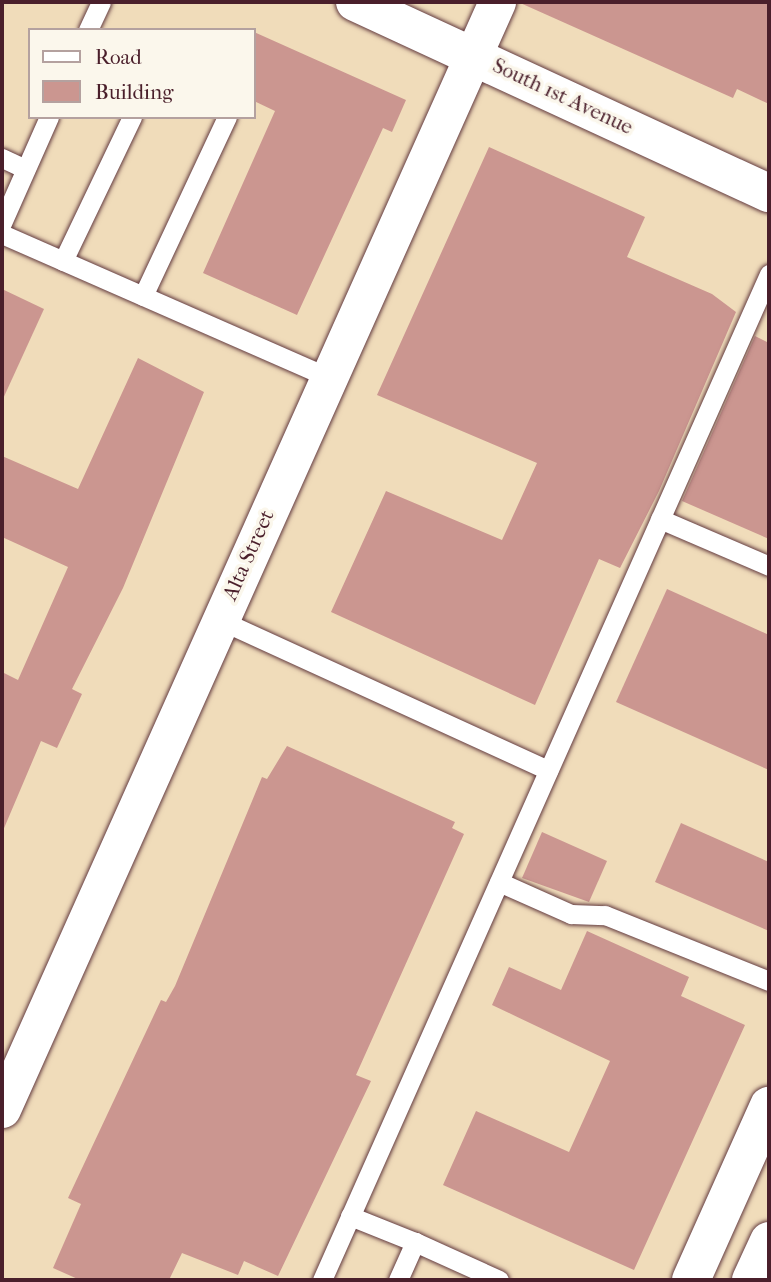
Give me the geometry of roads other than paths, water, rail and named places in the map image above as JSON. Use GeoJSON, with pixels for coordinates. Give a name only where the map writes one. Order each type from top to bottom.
{"type":"FeatureCollection","features":[{"type":"Feature","properties":{"kind":"street","name":"South 1st Avenue"},"geometry":{"type":"LineString","coordinates":[[355,2],[769,192]]}},
{"type":"Feature","properties":{"kind":"street","name":"Alta Street"},"geometry":{"type":"LineString","coordinates":[[2,1109],[326,376],[497,2]]}},
{"type":"Feature","properties":{"kind":"street"},"geometry":{"type":"LineString","coordinates":[[691,1280],[769,1106]]}},
{"type":"Feature","properties":{"kind":"street"},"geometry":{"type":"LineString","coordinates":[[751,1280],[769,1241]]}},
{"type":"Feature","properties":{"kind":"lane"},"geometry":{"type":"LineString","coordinates":[[93,28],[101,2]]}},
{"type":"Feature","properties":{"kind":"lane"},"geometry":{"type":"LineString","coordinates":[[2,223],[48,119]]}},
{"type":"Feature","properties":{"kind":"lane"},"geometry":{"type":"LineString","coordinates":[[63,261],[131,119]]}},
{"type":"Feature","properties":{"kind":"lane"},"geometry":{"type":"LineString","coordinates":[[142,296],[226,119]]}},
{"type":"Feature","properties":{"kind":"lane"},"geometry":{"type":"LineString","coordinates":[[2,158],[26,169]]}},
{"type":"Feature","properties":{"kind":"lane"},"geometry":{"type":"LineString","coordinates":[[2,234],[326,376]]}},
{"type":"Feature","properties":{"kind":"lane"},"geometry":{"type":"LineString","coordinates":[[322,1280],[769,274]]}},
{"type":"Feature","properties":{"kind":"lane"},"geometry":{"type":"LineString","coordinates":[[660,519],[769,566]]}},
{"type":"Feature","properties":{"kind":"lane"},"geometry":{"type":"LineString","coordinates":[[220,620],[548,770]]}},
{"type":"Feature","properties":{"kind":"lane"},"geometry":{"type":"LineString","coordinates":[[499,882],[571,914],[605,915],[769,981]]}},
{"type":"Feature","properties":{"kind":"lane"},"geometry":{"type":"LineString","coordinates":[[350,1216],[499,1280]]}},
{"type":"Feature","properties":{"kind":"lane"},"geometry":{"type":"LineString","coordinates":[[398,1280],[415,1242]]}}]}
